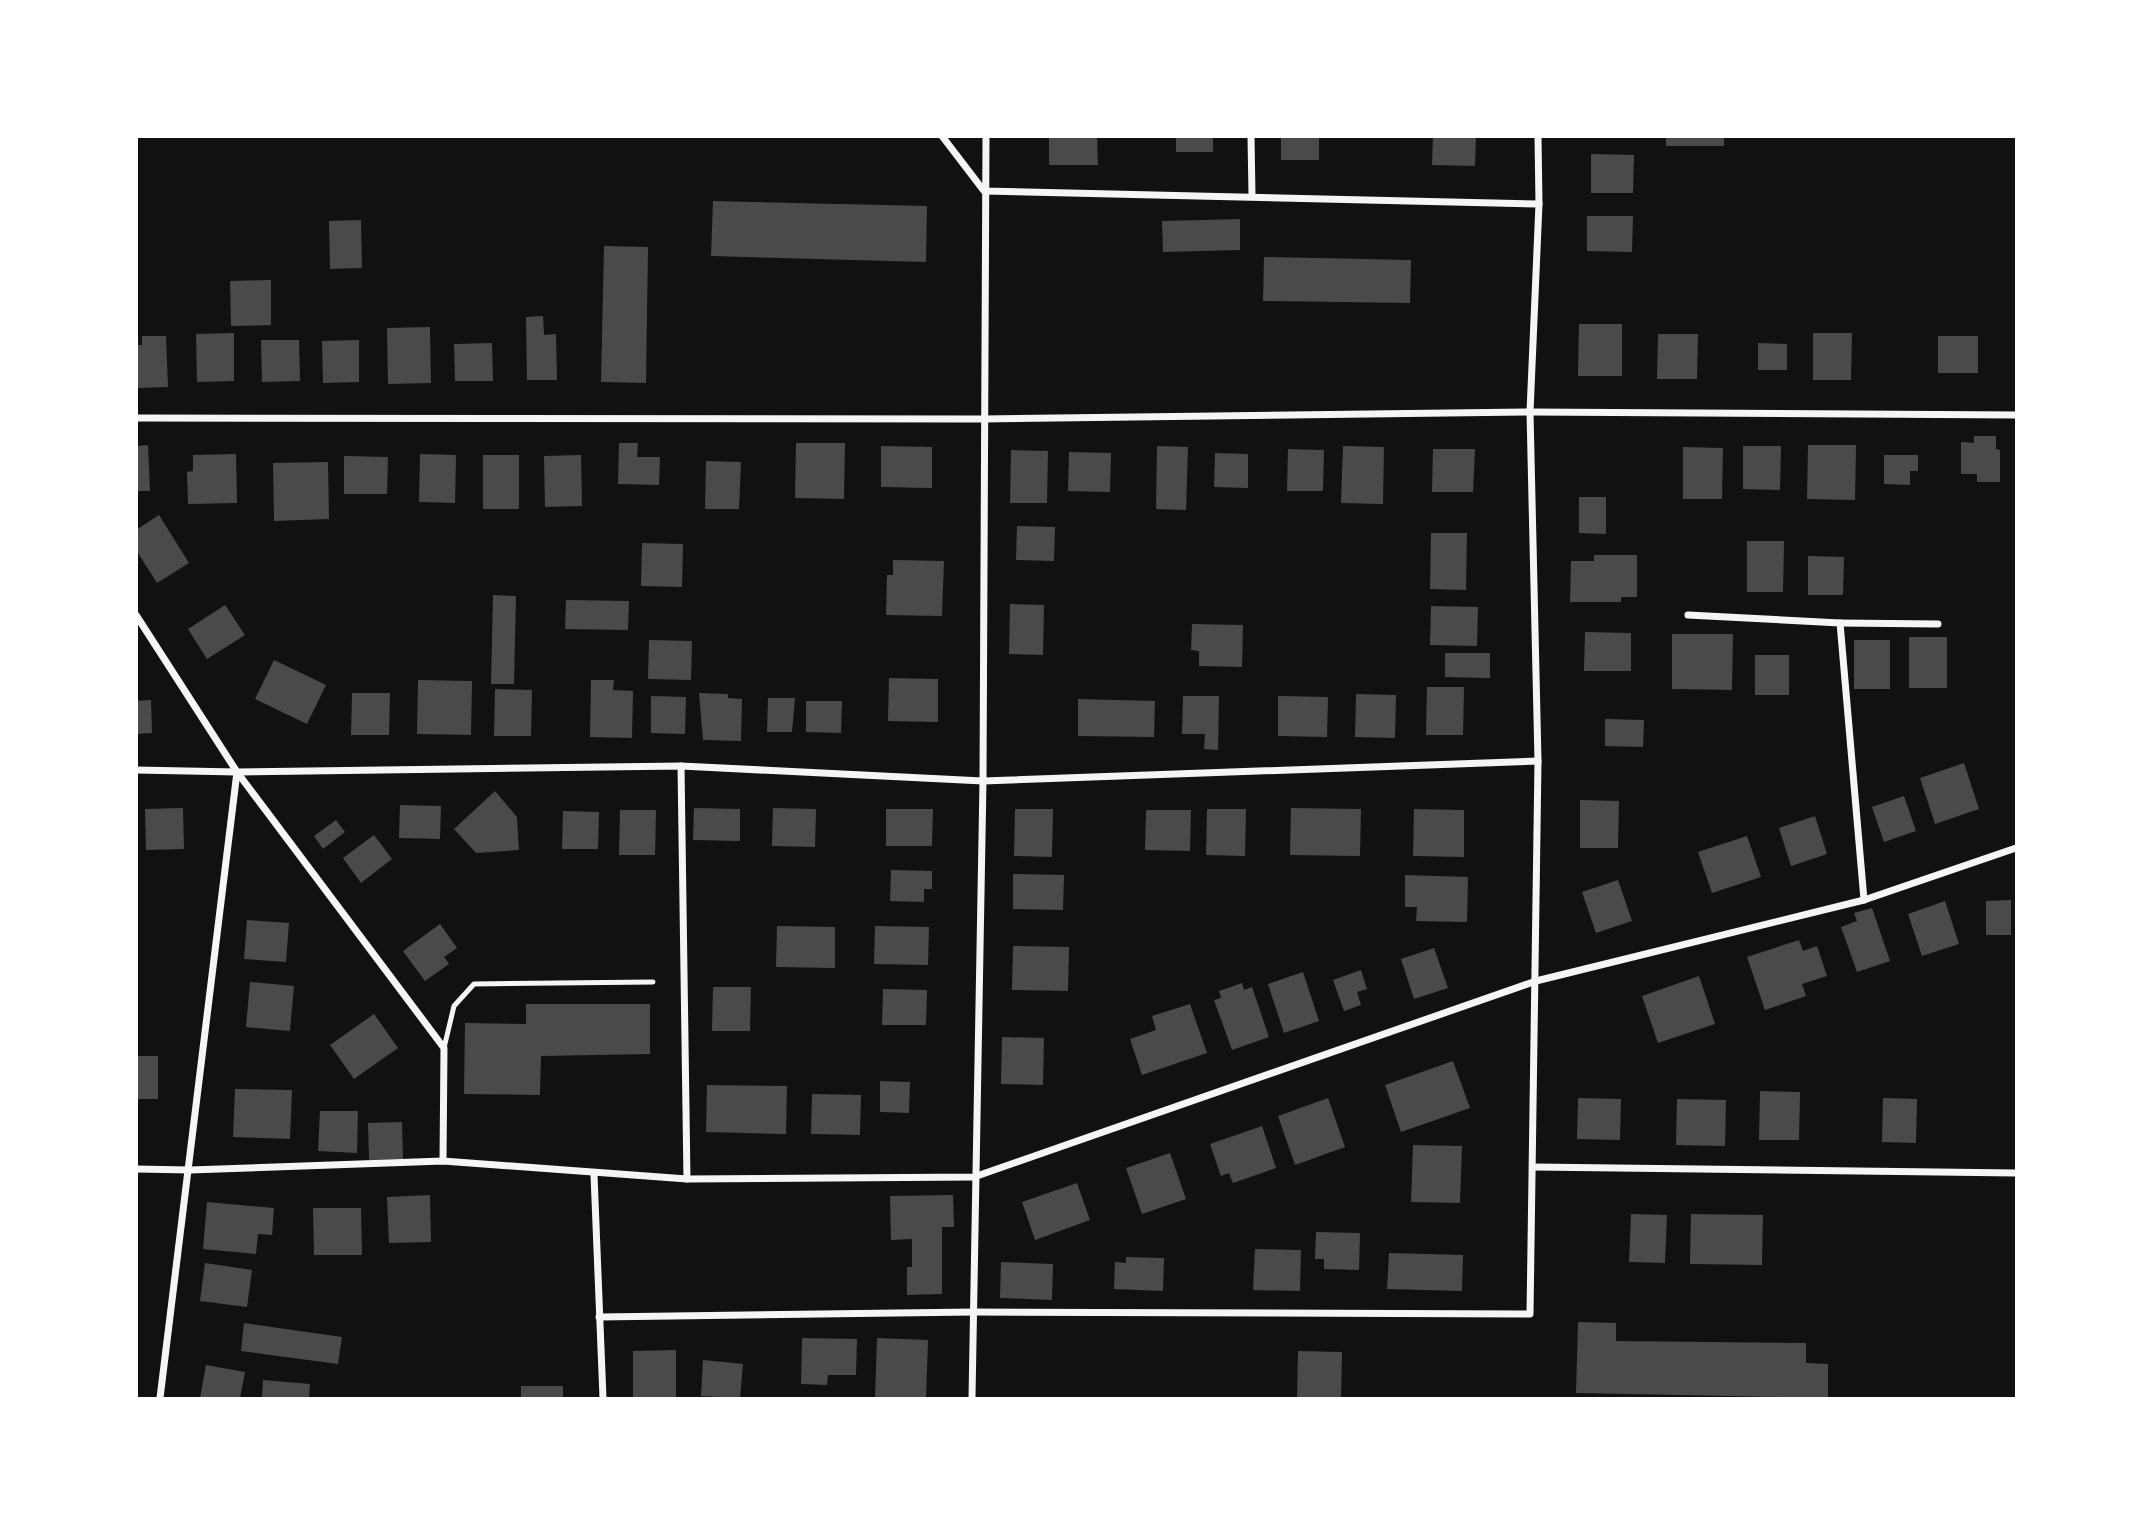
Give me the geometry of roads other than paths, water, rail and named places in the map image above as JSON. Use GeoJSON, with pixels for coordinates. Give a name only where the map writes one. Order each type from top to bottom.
{"type":"FeatureCollection","features":[{"type":"Feature","properties":{"kind":"street"},"geometry":{"type":"LineString","coordinates":[[942,136],[984,191]]}},
{"type":"Feature","properties":{"kind":"street"},"geometry":{"type":"LineString","coordinates":[[972,1398],[983,780],[986,136]]}},
{"type":"Feature","properties":{"kind":"street"},"geometry":{"type":"LineString","coordinates":[[1251,136],[1252,197]]}},
{"type":"Feature","properties":{"kind":"street"},"geometry":{"type":"LineString","coordinates":[[599,1317],[973,1312],[1530,1314],[1538,761],[1530,412],[1539,204],[1538,136]]}},
{"type":"Feature","properties":{"kind":"street"},"geometry":{"type":"LineString","coordinates":[[984,191],[1539,204]]}},
{"type":"Feature","properties":{"kind":"street"},"geometry":{"type":"LineString","coordinates":[[136,418],[983,419],[1530,412],[2017,415]]}},
{"type":"Feature","properties":{"kind":"street"},"geometry":{"type":"LineString","coordinates":[[136,615],[237,772],[444,1048],[443,1161]]}},
{"type":"Feature","properties":{"kind":"street"},"geometry":{"type":"LineString","coordinates":[[1688,615],[1840,623],[1938,624]]}},
{"type":"Feature","properties":{"kind":"street"},"geometry":{"type":"LineString","coordinates":[[1840,623],[1864,900]]}},
{"type":"Feature","properties":{"kind":"street"},"geometry":{"type":"LineString","coordinates":[[136,770],[237,772],[681,766],[983,780],[1538,761]]}},
{"type":"Feature","properties":{"kind":"street"},"geometry":{"type":"LineString","coordinates":[[681,766],[687,1180]]}},
{"type":"Feature","properties":{"kind":"street"},"geometry":{"type":"LineString","coordinates":[[160,1398],[237,772]]}},
{"type":"Feature","properties":{"kind":"street"},"geometry":{"type":"LineString","coordinates":[[136,1169],[190,1170],[443,1161],[594,1175],[687,1180],[974,1177],[1536,981],[1864,900],[2017,848]]}},
{"type":"Feature","properties":{"kind":"street"},"geometry":{"type":"LineString","coordinates":[[1534,1167],[2017,1173]]}},
{"type":"Feature","properties":{"kind":"street"},"geometry":{"type":"LineString","coordinates":[[594,1175],[603,1398]]}},
{"type":"Feature","properties":{"kind":"lane"},"geometry":{"type":"LineString","coordinates":[[444,1048],[454,1006],[474,984],[653,982]]}}]}
